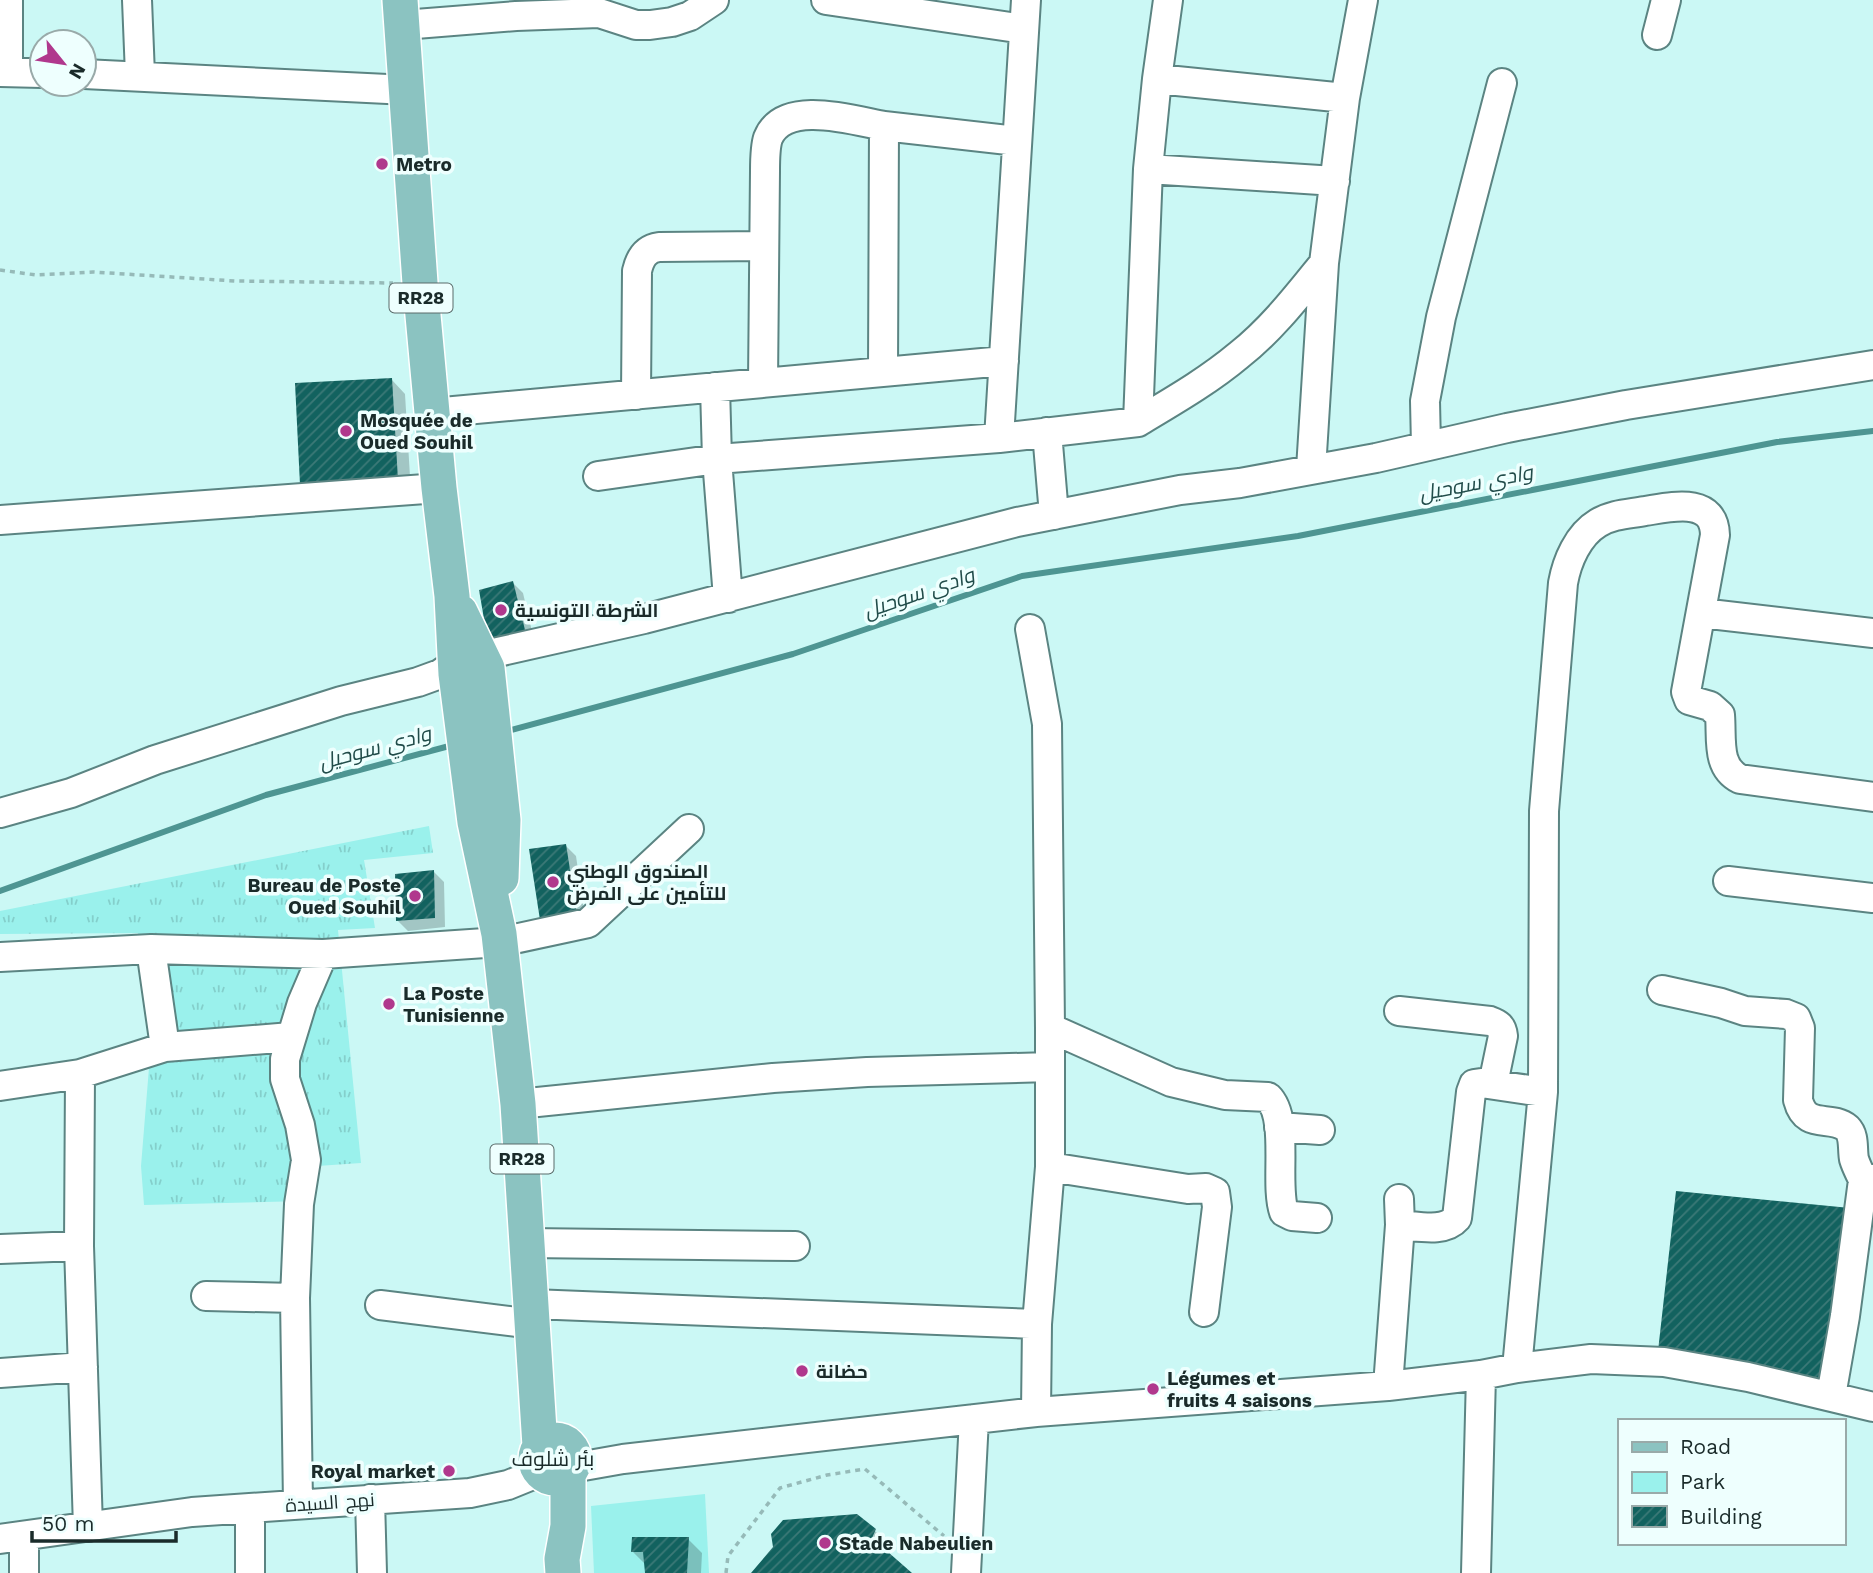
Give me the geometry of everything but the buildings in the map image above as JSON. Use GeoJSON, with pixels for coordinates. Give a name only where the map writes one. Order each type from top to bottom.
{"type":"FeatureCollection","features":[{"type":"Feature","properties":{"kind":"main road","name":"RR28"},"geometry":{"type":"LineString","coordinates":[[402,13],[420,283],[439,488],[460,670],[481,832],[499,938],[518,1104],[538,1385],[568,1526],[562,1566]]}},
{"type":"Feature","properties":{"kind":"street"},"geometry":{"type":"LineString","coordinates":[[8,0],[4,72],[28,73]]}},
{"type":"Feature","properties":{"kind":"street"},"geometry":{"type":"LineString","coordinates":[[137,0],[140,75]]}},
{"type":"Feature","properties":{"kind":"street"},"geometry":{"type":"LineString","coordinates":[[402,13],[516,16],[599,13],[636,25],[650,25],[690,16],[714,0]]}},
{"type":"Feature","properties":{"kind":"street"},"geometry":{"type":"LineString","coordinates":[[826,0],[1024,30]]}},
{"type":"Feature","properties":{"kind":"street"},"geometry":{"type":"LineString","coordinates":[[999,438],[1026,0]]}},
{"type":"Feature","properties":{"kind":"street"},"geometry":{"type":"LineString","coordinates":[[1138,422],[1148,169],[1168,0]]}},
{"type":"Feature","properties":{"kind":"street"},"geometry":{"type":"LineString","coordinates":[[1311,469],[1324,263],[1345,98],[1363,0]]}},
{"type":"Feature","properties":{"kind":"street"},"geometry":{"type":"LineString","coordinates":[[1657,35],[1666,0]]}},
{"type":"Feature","properties":{"kind":"street"},"geometry":{"type":"LineString","coordinates":[[98,74],[408,90]]}},
{"type":"Feature","properties":{"kind":"street"},"geometry":{"type":"LineString","coordinates":[[1157,79],[1345,98]]}},
{"type":"Feature","properties":{"kind":"street"},"geometry":{"type":"LineString","coordinates":[[1426,446],[1425,401],[1441,317],[1502,83]]}},
{"type":"Feature","properties":{"kind":"street"},"geometry":{"type":"LineString","coordinates":[[763,383],[765,170],[767,140],[776,125],[788,117],[803,115],[1017,141]]}},
{"type":"Feature","properties":{"kind":"street"},"geometry":{"type":"LineString","coordinates":[[883,372],[884,125]]}},
{"type":"Feature","properties":{"kind":"street"},"geometry":{"type":"LineString","coordinates":[[1148,169],[1335,180]]}},
{"type":"Feature","properties":{"kind":"street"},"geometry":{"type":"LineString","coordinates":[[636,395],[637,271],[644,254],[650,248],[659,247],[764,246]]}},
{"type":"Feature","properties":{"kind":"street"},"geometry":{"type":"LineString","coordinates":[[598,476],[717,459],[999,438],[1138,422],[1194,389],[1241,354],[1284,312],[1324,263]]}},
{"type":"Feature","properties":{"kind":"street"},"geometry":{"type":"LineString","coordinates":[[432,413],[1004,360]]}},
{"type":"Feature","properties":{"kind":"street"},"geometry":{"type":"LineString","coordinates":[[0,813],[71,793],[155,760],[341,701],[418,682],[587,633],[1017,522],[1180,490],[1311,469],[1626,405],[1873,365]]}},
{"type":"Feature","properties":{"kind":"street"},"geometry":{"type":"LineString","coordinates":[[715,387],[717,459],[728,598]]}},
{"type":"Feature","properties":{"kind":"street"},"geometry":{"type":"LineString","coordinates":[[1047,432],[1054,515]]}},
{"type":"Feature","properties":{"kind":"street"},"geometry":{"type":"LineString","coordinates":[[0,520],[439,488]]}},
{"type":"Feature","properties":{"kind":"street"},"geometry":{"type":"LineString","coordinates":[[1517,1368],[1543,1092],[1544,811],[1566,568],[1584,535],[1597,524],[1615,515],[1677,506],[1702,510],[1713,521],[1715,536],[1686,697],[1694,703],[1710,706],[1720,715],[1723,762],[1726,770],[1740,779],[1873,797]]}},
{"type":"Feature","properties":{"kind":"street"},"geometry":{"type":"LineString","coordinates":[[1701,613],[1873,634]]}},
{"type":"Feature","properties":{"kind":"street"},"geometry":{"type":"LineString","coordinates":[[1030,629],[1047,724],[1050,1028],[1050,1167],[1037,1324],[1036,1412]]}},
{"type":"Feature","properties":{"kind":"street"},"geometry":{"type":"LineString","coordinates":[[460,670],[481,832]]}},
{"type":"Feature","properties":{"kind":"street"},"geometry":{"type":"LineString","coordinates":[[0,957],[151,950],[323,954],[499,938],[588,923],[689,829]]}},
{"type":"Feature","properties":{"kind":"street"},"geometry":{"type":"LineString","coordinates":[[1728,881],[1873,898]]}},
{"type":"Feature","properties":{"kind":"street"},"geometry":{"type":"LineString","coordinates":[[151,950],[164,1047]]}},
{"type":"Feature","properties":{"kind":"street"},"geometry":{"type":"LineString","coordinates":[[298,1504],[295,1298],[299,1204],[306,1160],[300,1125],[285,1079],[285,1059],[302,1003],[323,954]]}},
{"type":"Feature","properties":{"kind":"street"},"geometry":{"type":"LineString","coordinates":[[1662,989],[1721,1003],[1745,1012],[1786,1014],[1796,1018],[1800,1028],[1800,1109],[1806,1116],[1816,1120],[1842,1125],[1849,1129],[1852,1136],[1855,1162],[1868,1179],[1831,1396]]}},
{"type":"Feature","properties":{"kind":"street"},"geometry":{"type":"LineString","coordinates":[[1399,1011],[1498,1024],[1503,1030],[1503,1036],[1493,1084]]}},
{"type":"Feature","properties":{"kind":"street"},"geometry":{"type":"LineString","coordinates":[[1050,1028],[1171,1082],[1225,1095],[1268,1097],[1273,1102],[1279,1127],[1284,1212],[1292,1216],[1317,1218]]}},
{"type":"Feature","properties":{"kind":"street"},"geometry":{"type":"LineString","coordinates":[[0,1086],[80,1074],[164,1047],[291,1037]]}},
{"type":"Feature","properties":{"kind":"street"},"geometry":{"type":"LineString","coordinates":[[518,1104],[773,1078],[867,1072],[1050,1067]]}},
{"type":"Feature","properties":{"kind":"street"},"geometry":{"type":"LineString","coordinates":[[80,1074],[79,1246],[88,1527]]}},
{"type":"Feature","properties":{"kind":"street"},"geometry":{"type":"LineString","coordinates":[[1388,1386],[1400,1212],[1439,1227],[1452,1224],[1457,1218],[1471,1092],[1476,1082],[1543,1092]]}},
{"type":"Feature","properties":{"kind":"street"},"geometry":{"type":"LineString","coordinates":[[1279,1127],[1320,1130]]}},
{"type":"Feature","properties":{"kind":"street"},"geometry":{"type":"LineString","coordinates":[[1050,1167],[1188,1189],[1212,1189],[1217,1207],[1204,1312]]}},
{"type":"Feature","properties":{"kind":"street"},"geometry":{"type":"LineString","coordinates":[[527,1243],[794,1246]]}},
{"type":"Feature","properties":{"kind":"street"},"geometry":{"type":"LineString","coordinates":[[0,1249],[79,1246]]}},
{"type":"Feature","properties":{"kind":"street"},"geometry":{"type":"LineString","coordinates":[[206,1296],[295,1298]]}},
{"type":"Feature","properties":{"kind":"street"},"geometry":{"type":"LineString","coordinates":[[380,1305],[533,1314],[1037,1324]]}},
{"type":"Feature","properties":{"kind":"street","name":"نهج السيدة"},"geometry":{"type":"LineString","coordinates":[[12,1538],[192,1513],[489,1490],[556,1461],[623,1459],[1036,1412],[1388,1386],[1481,1376],[1517,1368],[1591,1359],[1664,1362],[1748,1377],[1873,1407]]}},
{"type":"Feature","properties":{"kind":"street"},"geometry":{"type":"LineString","coordinates":[[0,1373],[83,1367]]}},
{"type":"Feature","properties":{"kind":"street"},"geometry":{"type":"LineString","coordinates":[[1476,1573],[1481,1376]]}},
{"type":"Feature","properties":{"kind":"street"},"geometry":{"type":"LineString","coordinates":[[967,1564],[974,1419]]}},
{"type":"Feature","properties":{"kind":"street"},"geometry":{"type":"LineString","coordinates":[[370,1499],[373,1573]]}},
{"type":"Feature","properties":{"kind":"street"},"geometry":{"type":"LineString","coordinates":[[250,1508],[250,1573]]}},
{"type":"Feature","properties":{"kind":"street"},"geometry":{"type":"LineString","coordinates":[[12,1538],[24,1573]]}},
{"type":"Feature","properties":{"kind":"path"},"geometry":{"type":"LineString","coordinates":[[0,270],[36,275],[93,272],[235,281],[420,283]]}},
{"type":"Feature","properties":{"kind":"path"},"geometry":{"type":"LineString","coordinates":[[726,1573],[728,1556],[780,1488],[827,1475],[865,1469],[967,1564]]}},
{"type":"Feature","properties":{"kind":"green space"},"geometry":{"type":"Polygon","coordinates":[[[429,826],[433,853],[364,860],[375,928],[338,930],[361,1163],[303,1167],[305,1201],[144,1205],[141,1166],[151,1043],[138,933],[0,934],[0,911],[429,826]]]}},
{"type":"Feature","properties":{"kind":"green space"},"geometry":{"type":"Polygon","coordinates":[[[705,1494],[709,1573],[594,1573],[591,1506],[705,1494]]]}},
{"type":"Feature","properties":{"kind":"waterway","name":"وادي سوحيل"},"geometry":{"type":"LineString","coordinates":[[504,732],[793,654],[1022,576],[1298,536],[1777,442],[1873,431]]}},
{"type":"Feature","properties":{"kind":"waterway","name":"وادي سوحيل"},"geometry":{"type":"LineString","coordinates":[[0,891],[266,795],[453,745]]}},
{"type":"Feature","properties":{"kind":"place","name":"Metro"},"geometry":{"type":"Point","coordinates":[382,164]}},
{"type":"Feature","properties":{"kind":"place","name":"Mosquée de Oued Souhil"},"geometry":{"type":"Point","coordinates":[346,431]}},
{"type":"Feature","properties":{"kind":"place","name":"الشرطة التونسية"},"geometry":{"type":"Point","coordinates":[501,610]}},
{"type":"Feature","properties":{"kind":"place","name":"الصندوق الوطني للتأمين على المرض"},"geometry":{"type":"Point","coordinates":[553,882]}},
{"type":"Feature","properties":{"kind":"place","name":"Bureau de Poste Oued Souhil"},"geometry":{"type":"Point","coordinates":[415,896]}},
{"type":"Feature","properties":{"kind":"place","name":"La Poste Tunisienne"},"geometry":{"type":"Point","coordinates":[389,1004]}},
{"type":"Feature","properties":{"kind":"place","name":"حضانة"},"geometry":{"type":"Point","coordinates":[802,1371]}},
{"type":"Feature","properties":{"kind":"place","name":"Légumes et fruits 4 saisons"},"geometry":{"type":"Point","coordinates":[1153,1389]}},
{"type":"Feature","properties":{"kind":"place","name":"Royal market"},"geometry":{"type":"Point","coordinates":[449,1471]}},
{"type":"Feature","properties":{"kind":"place","name":"Stade Nabeulien"},"geometry":{"type":"Point","coordinates":[825,1543]}},
{"type":"Feature","properties":{"kind":"district","name":"بئر شلوف"},"geometry":{"type":"Point","coordinates":[553,1459]}}]}
